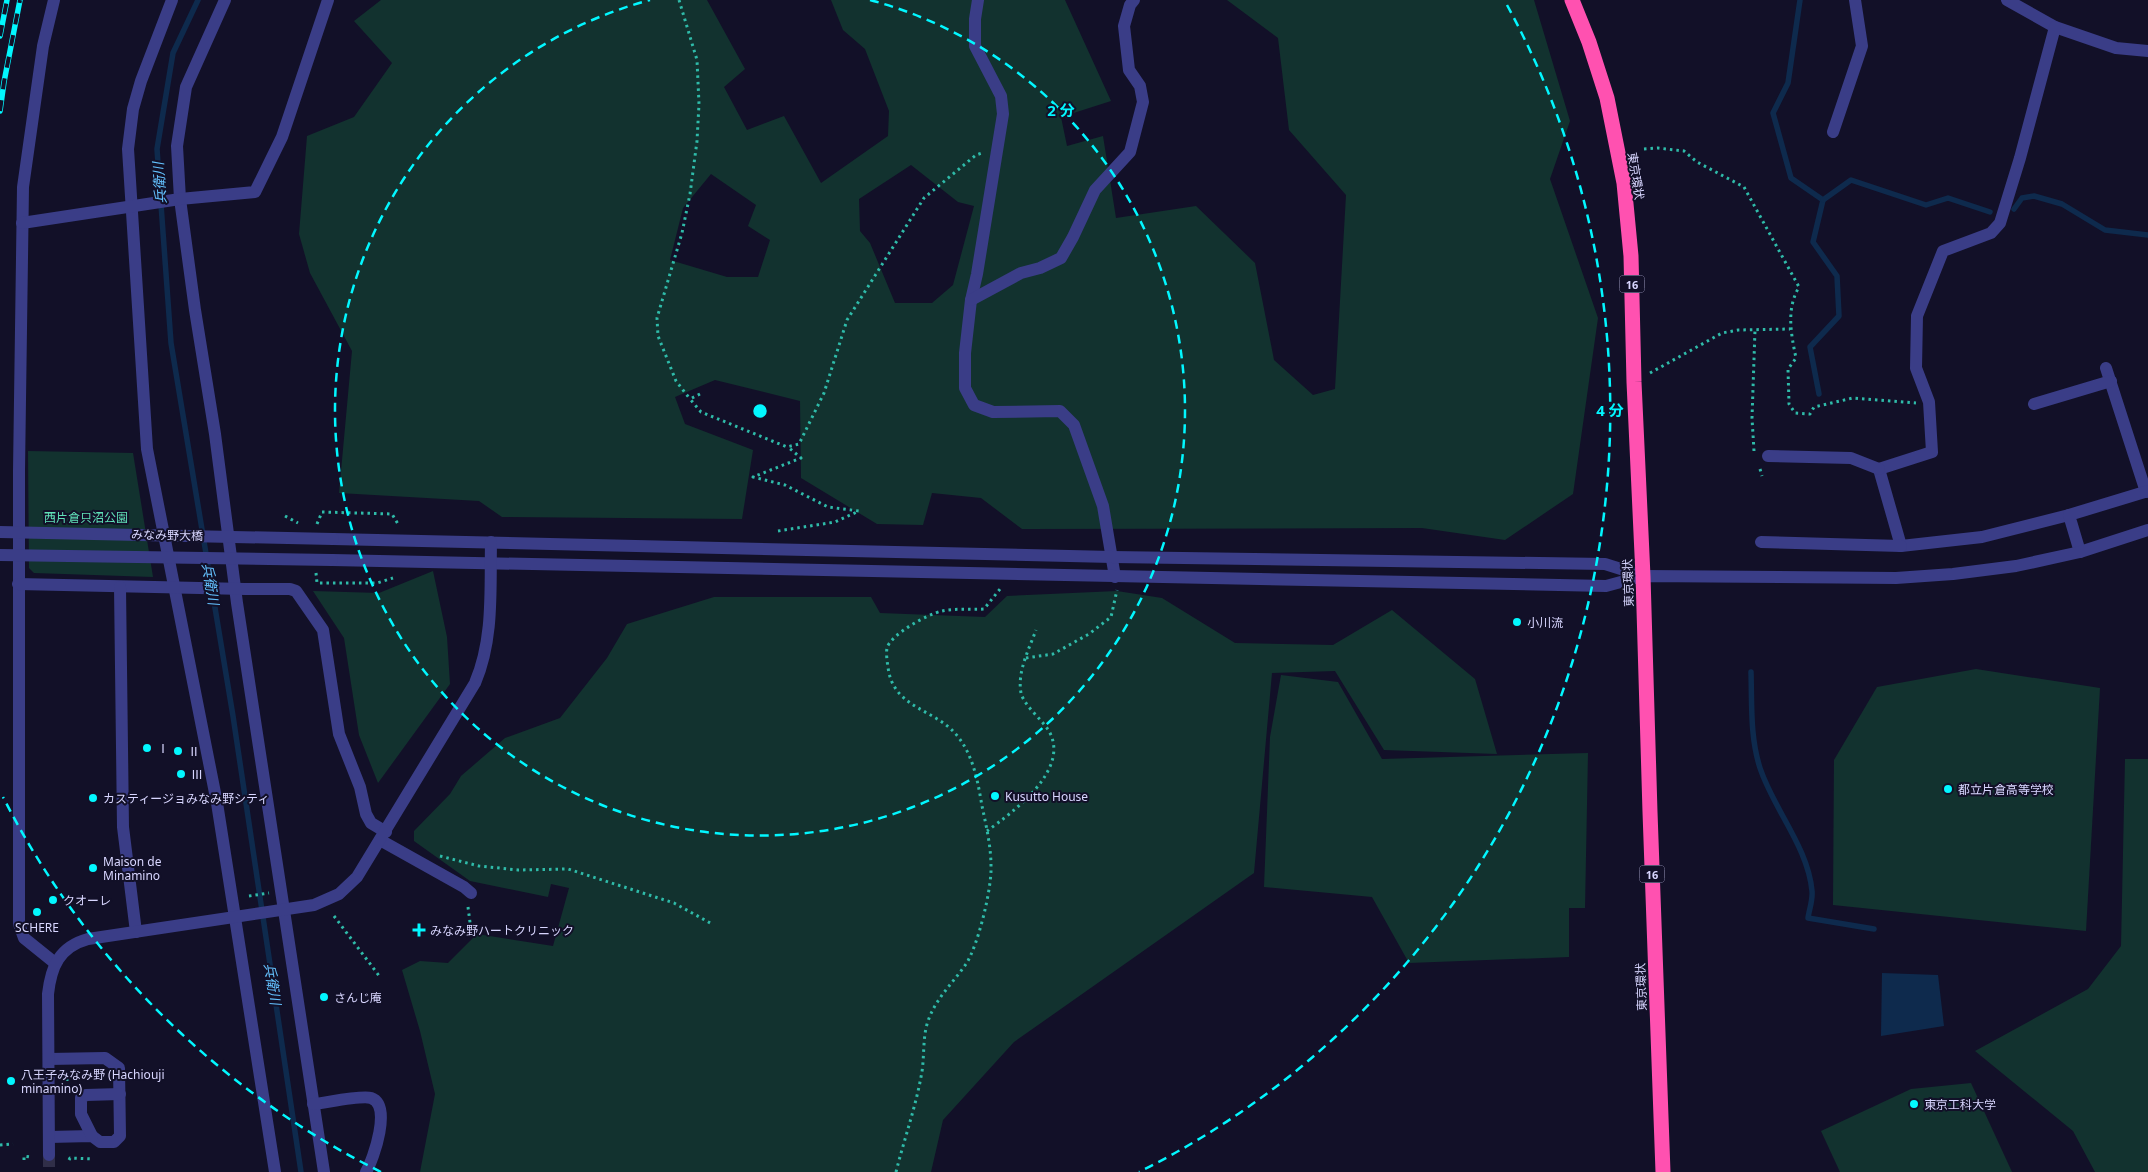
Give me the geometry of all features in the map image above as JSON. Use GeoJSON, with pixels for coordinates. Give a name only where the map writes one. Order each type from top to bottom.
{"type":"FeatureCollection","features":[{"type":"Feature","properties":{"kind":"highway","name":"東京環状"},"geometry":{"type":"LineString","coordinates":[[1572,0],[1589,42],[1607,98],[1624,183],[1631,256],[1663,1172]]}},
{"type":"Feature","properties":{"kind":"street"},"geometry":{"type":"LineString","coordinates":[[54,0],[40,65],[23,187],[18,584],[19,924],[24,938],[55,963]]}},
{"type":"Feature","properties":{"kind":"street"},"geometry":{"type":"LineString","coordinates":[[172,0],[156,39],[133,109],[128,150],[147,448],[217,803],[274,1172]]}},
{"type":"Feature","properties":{"kind":"street"},"geometry":{"type":"LineString","coordinates":[[225,0],[186,87],[177,146],[176,199],[215,434],[232,589],[280,911],[324,1172]]}},
{"type":"Feature","properties":{"kind":"street"},"geometry":{"type":"LineString","coordinates":[[22,223],[176,199],[255,192],[282,137],[328,0]]}},
{"type":"Feature","properties":{"kind":"street"},"geometry":{"type":"LineString","coordinates":[[978,0],[974,19],[974,46],[1001,96],[1003,114],[971,300],[965,354],[965,388],[974,405],[993,412],[1060,410],[1074,425],[1103,506],[1115,577]]}},
{"type":"Feature","properties":{"kind":"street"},"geometry":{"type":"LineString","coordinates":[[971,300],[1021,273],[1040,268],[1060,258],[1073,237],[1095,190],[1130,152],[1143,102],[1140,86],[1130,70],[1124,26],[1134,0]]}},
{"type":"Feature","properties":{"kind":"street"},"geometry":{"type":"LineString","coordinates":[[1833,132],[1862,46],[1855,0]]}},
{"type":"Feature","properties":{"kind":"street"},"geometry":{"type":"LineString","coordinates":[[2007,0],[2055,27],[2116,48],[2148,52]]}},
{"type":"Feature","properties":{"kind":"street"},"geometry":{"type":"LineString","coordinates":[[1763,458],[1850,458],[1879,469],[1932,452],[1929,402],[1916,368],[1917,316],[1943,251],[1991,233],[2000,223],[2020,158],[2055,27]]}},
{"type":"Feature","properties":{"kind":"street"},"geometry":{"type":"LineString","coordinates":[[1761,542],[1901,546],[1982,537],[2069,515],[2147,492],[2106,368]]}},
{"type":"Feature","properties":{"kind":"street"},"geometry":{"type":"LineString","coordinates":[[2034,404],[2111,381]]}},
{"type":"Feature","properties":{"kind":"street"},"geometry":{"type":"LineString","coordinates":[[1879,469],[1901,546]]}},
{"type":"Feature","properties":{"kind":"street"},"geometry":{"type":"LineString","coordinates":[[2069,515],[2080,552]]}},
{"type":"Feature","properties":{"kind":"street"},"geometry":{"type":"LineString","coordinates":[[1643,576],[1906,577],[1953,574],[2016,566],[2080,552],[2148,530]]}},
{"type":"Feature","properties":{"kind":"street","name":"みなみ野大橋"},"geometry":{"type":"LineString","coordinates":[[0,532],[1112,556],[1605,564],[1643,576]]}},
{"type":"Feature","properties":{"kind":"street"},"geometry":{"type":"LineString","coordinates":[[49,1155],[48,994],[50,976],[55,963],[64,952],[81,941],[314,905],[338,894],[357,877],[475,683],[483,665],[488,633],[491,542]]}},
{"type":"Feature","properties":{"kind":"street","name":"みなみ野大橋"},"geometry":{"type":"LineString","coordinates":[[0,555],[1606,586],[1643,576]]}},
{"type":"Feature","properties":{"kind":"street"},"geometry":{"type":"LineString","coordinates":[[18,584],[203,589],[294,589],[299,593],[321,626],[341,742],[360,787],[366,814],[371,823],[383,836],[471,893]]}},
{"type":"Feature","properties":{"kind":"street"},"geometry":{"type":"LineString","coordinates":[[120,587],[123,827],[136,932]]}},
{"type":"Feature","properties":{"kind":"street"},"geometry":{"type":"LineString","coordinates":[[49,1059],[105,1058],[119,1068],[120,1094],[120,1136],[114,1142],[100,1142],[92,1136],[81,1114],[81,1098],[86,1095],[120,1094]]}},
{"type":"Feature","properties":{"kind":"street"},"geometry":{"type":"LineString","coordinates":[[313,1104],[368,1097],[379,1103],[381,1108],[378,1139],[374,1156],[366,1172]]}},
{"type":"Feature","properties":{"kind":"street"},"geometry":{"type":"LineString","coordinates":[[49,1137],[92,1136]]}},
{"type":"Feature","properties":{"kind":"path"},"geometry":{"type":"LineString","coordinates":[[679,0],[697,60],[699,104],[697,141],[690,194],[682,233],[658,318],[658,336],[676,381],[701,412],[788,447],[801,458],[753,477],[785,485],[828,507],[859,511],[835,522],[778,531]]}},
{"type":"Feature","properties":{"kind":"path"},"geometry":{"type":"LineString","coordinates":[[788,447],[799,444],[824,393],[847,320],[924,198],[976,155],[999,146]]}},
{"type":"Feature","properties":{"kind":"path"},"geometry":{"type":"LineString","coordinates":[[1644,149],[1658,148],[1684,151],[1696,162],[1744,187],[1798,287],[1792,298],[1790,329],[1796,358],[1788,369],[1789,404],[1795,413],[1810,414],[1814,407],[1854,398],[1876,398],[1909,403],[1929,402]]}},
{"type":"Feature","properties":{"kind":"path"},"geometry":{"type":"LineString","coordinates":[[1650,373],[1722,333],[1738,330],[1790,329]]}},
{"type":"Feature","properties":{"kind":"path"},"geometry":{"type":"LineString","coordinates":[[1755,330],[1752,418],[1752,445],[1755,453]]}},
{"type":"Feature","properties":{"kind":"path"},"geometry":{"type":"LineString","coordinates":[[690,399],[700,394]]}},
{"type":"Feature","properties":{"kind":"path"},"geometry":{"type":"LineString","coordinates":[[1762,476],[1763,458]]}},
{"type":"Feature","properties":{"kind":"path"},"geometry":{"type":"LineString","coordinates":[[313,531],[322,512],[392,514],[398,524]]}},
{"type":"Feature","properties":{"kind":"path"},"geometry":{"type":"LineString","coordinates":[[1026,658],[1052,654],[1090,634],[1111,617],[1117,591],[1115,577]]}},
{"type":"Feature","properties":{"kind":"path"},"geometry":{"type":"LineString","coordinates":[[896,1172],[919,1090],[928,1022],[937,1001],[967,963],[982,925],[992,867],[978,780],[960,739],[950,728],[935,717],[908,703],[898,694],[892,684],[888,669],[886,649],[892,638],[901,630],[941,611],[984,609],[1000,589]]}},
{"type":"Feature","properties":{"kind":"path"},"geometry":{"type":"LineString","coordinates":[[987,831],[1014,811],[1031,795],[1047,770],[1055,750],[1050,733],[1021,694],[1021,673],[1036,630]]}},
{"type":"Feature","properties":{"kind":"path"},"geometry":{"type":"LineString","coordinates":[[444,856],[479,866],[518,870],[568,869],[674,904],[712,924]]}},
{"type":"Feature","properties":{"kind":"path"},"geometry":{"type":"LineString","coordinates":[[250,896],[272,892]]}},
{"type":"Feature","properties":{"kind":"path"},"geometry":{"type":"LineString","coordinates":[[334,916],[380,976]]}},
{"type":"Feature","properties":{"kind":"path"},"geometry":{"type":"LineString","coordinates":[[0,1145],[13,1144]]}},
{"type":"Feature","properties":{"kind":"path"},"geometry":{"type":"LineString","coordinates":[[24,1160],[24,1156],[30,1156]]}},
{"type":"Feature","properties":{"kind":"path"},"geometry":{"type":"LineString","coordinates":[[69,1160],[70,1158],[92,1159]]}},
{"type":"Feature","properties":{"kind":"green space"},"geometry":{"type":"Polygon","coordinates":[[[381,0],[707,0],[745,69],[724,87],[747,130],[784,116],[821,183],[888,136],[889,111],[865,49],[843,30],[831,0],[1065,0],[1111,101],[1061,117],[1067,146],[1103,136],[1116,218],[1196,206],[1255,263],[1274,360],[1313,395],[1335,389],[1346,195],[1289,130],[1278,38],[1227,0],[1534,0],[1570,121],[1550,179],[1598,318],[1573,494],[1505,540],[1422,528],[1022,529],[981,498],[932,493],[923,525],[877,524],[801,478],[800,401],[715,380],[675,397],[685,424],[753,450],[742,519],[502,517],[479,501],[339,493],[352,351],[310,273],[299,234],[307,136],[354,117],[392,63],[354,21],[381,0]],[[911,165],[859,199],[860,231],[870,243],[895,303],[932,303],[953,285],[974,206],[958,202],[911,165]],[[711,174],[683,208],[670,260],[727,277],[758,277],[770,240],[748,226],[756,205],[711,174]]]}},
{"type":"Feature","properties":{"kind":"green space","name":"西片倉只沼公園"},"geometry":{"type":"Polygon","coordinates":[[[28,451],[133,453],[153,577],[34,573],[29,568],[28,451]]]}},
{"type":"Feature","properties":{"kind":"green space"},"geometry":{"type":"Polygon","coordinates":[[[433,571],[447,637],[450,684],[378,783],[359,735],[344,638],[313,591],[379,593],[433,571]]]}},
{"type":"Feature","properties":{"kind":"green space"},"geometry":{"type":"Polygon","coordinates":[[[1117,591],[1162,598],[1235,643],[1333,645],[1392,610],[1475,679],[1497,754],[1384,750],[1335,671],[1272,673],[1254,873],[1014,1042],[943,1120],[931,1172],[420,1172],[435,1094],[420,1031],[402,970],[420,961],[448,963],[477,934],[553,946],[569,888],[551,884],[548,897],[470,881],[414,841],[414,831],[450,794],[461,776],[505,738],[560,718],[607,658],[627,624],[714,597],[871,597],[880,613],[985,617],[1007,596],[1117,591]]]}},
{"type":"Feature","properties":{"kind":"green space"},"geometry":{"type":"Polygon","coordinates":[[[1976,669],[2100,688],[2086,931],[1833,905],[1834,760],[1877,687],[1976,669]]]}},
{"type":"Feature","properties":{"kind":"green space"},"geometry":{"type":"Polygon","coordinates":[[[1281,675],[1338,682],[1382,759],[1588,753],[1585,908],[1569,908],[1569,957],[1409,963],[1372,897],[1264,887],[1270,737],[1281,675]]]}},
{"type":"Feature","properties":{"kind":"green space"},"geometry":{"type":"Polygon","coordinates":[[[2125,759],[2148,759],[2148,1172],[2095,1172],[2073,1131],[1975,1051],[2088,989],[2121,946],[2125,759]]]}},
{"type":"Feature","properties":{"kind":"green space"},"geometry":{"type":"Polygon","coordinates":[[[1971,1083],[2012,1172],[1840,1172],[1821,1131],[1911,1089],[1971,1083]]]}},
{"type":"Feature","properties":{"kind":"water"},"geometry":{"type":"Polygon","coordinates":[[[1882,973],[1938,975],[1944,1026],[1881,1036],[1882,973]]]}},
{"type":"Feature","properties":{"kind":"waterway","name":"兵衛川"},"geometry":{"type":"LineString","coordinates":[[198,0],[173,53],[157,149],[171,343],[233,716],[301,1172]]}},
{"type":"Feature","properties":{"kind":"waterway"},"geometry":{"type":"LineString","coordinates":[[1800,0],[1788,83],[1773,113],[1791,178],[1823,200],[1813,242],[1837,276],[1839,316],[1810,347],[1819,394]]}},
{"type":"Feature","properties":{"kind":"waterway"},"geometry":{"type":"LineString","coordinates":[[1823,200],[1851,180],[1926,205],[1948,198],[1990,212]]}},
{"type":"Feature","properties":{"kind":"waterway"},"geometry":{"type":"LineString","coordinates":[[2014,209],[2022,198],[2034,196],[2062,204],[2105,230],[2148,235]]}},
{"type":"Feature","properties":{"kind":"waterway"},"geometry":{"type":"LineString","coordinates":[[1751,672],[1752,721],[1757,756],[1766,784],[1804,859],[1812,894],[1808,918],[1874,929]]}},
{"type":"Feature","properties":{"kind":"tunnel"},"geometry":{"type":"LineString","coordinates":[[49,1155],[49,1172]]}},
{"type":"Feature","properties":{"kind":"railway"},"geometry":{"type":"LineString","coordinates":[[0,36],[7,0]]}},
{"type":"Feature","properties":{"kind":"railway"},"geometry":{"type":"LineString","coordinates":[[0,111],[20,0]]}},
{"type":"Feature","properties":{"kind":"place","name":"小川流"},"geometry":{"type":"Point","coordinates":[1517,622]}},
{"type":"Feature","properties":{"kind":"place","name":"Ⅰ"},"geometry":{"type":"Point","coordinates":[147,748]}},
{"type":"Feature","properties":{"kind":"place","name":"Ⅱ"},"geometry":{"type":"Point","coordinates":[178,751]}},
{"type":"Feature","properties":{"kind":"place","name":"Ⅲ"},"geometry":{"type":"Point","coordinates":[181,774]}},
{"type":"Feature","properties":{"kind":"place","name":"都立片倉高等学校"},"geometry":{"type":"Point","coordinates":[1948,789]}},
{"type":"Feature","properties":{"kind":"place","name":"Kusutto House"},"geometry":{"type":"Point","coordinates":[995,796]}},
{"type":"Feature","properties":{"kind":"place","name":"カスティージョみなみ野シティ"},"geometry":{"type":"Point","coordinates":[93,798]}},
{"type":"Feature","properties":{"kind":"place","name":"Maison de Minamino"},"geometry":{"type":"Point","coordinates":[93,868]}},
{"type":"Feature","properties":{"kind":"place","name":"クオーレ"},"geometry":{"type":"Point","coordinates":[53,900]}},
{"type":"Feature","properties":{"kind":"place","name":"SCHERE"},"geometry":{"type":"Point","coordinates":[37,912]}},
{"type":"Feature","properties":{"kind":"place","name":"みなみ野ハートクリニック"},"geometry":{"type":"Point","coordinates":[419,930]}},
{"type":"Feature","properties":{"kind":"place","name":"さんじ庵"},"geometry":{"type":"Point","coordinates":[324,997]}},
{"type":"Feature","properties":{"kind":"place","name":"八王子みなみ野 (Hachiouji minamino)"},"geometry":{"type":"Point","coordinates":[11,1081]}},
{"type":"Feature","properties":{"kind":"place","name":"東京工科大学"},"geometry":{"type":"Point","coordinates":[1914,1104]}}]}
